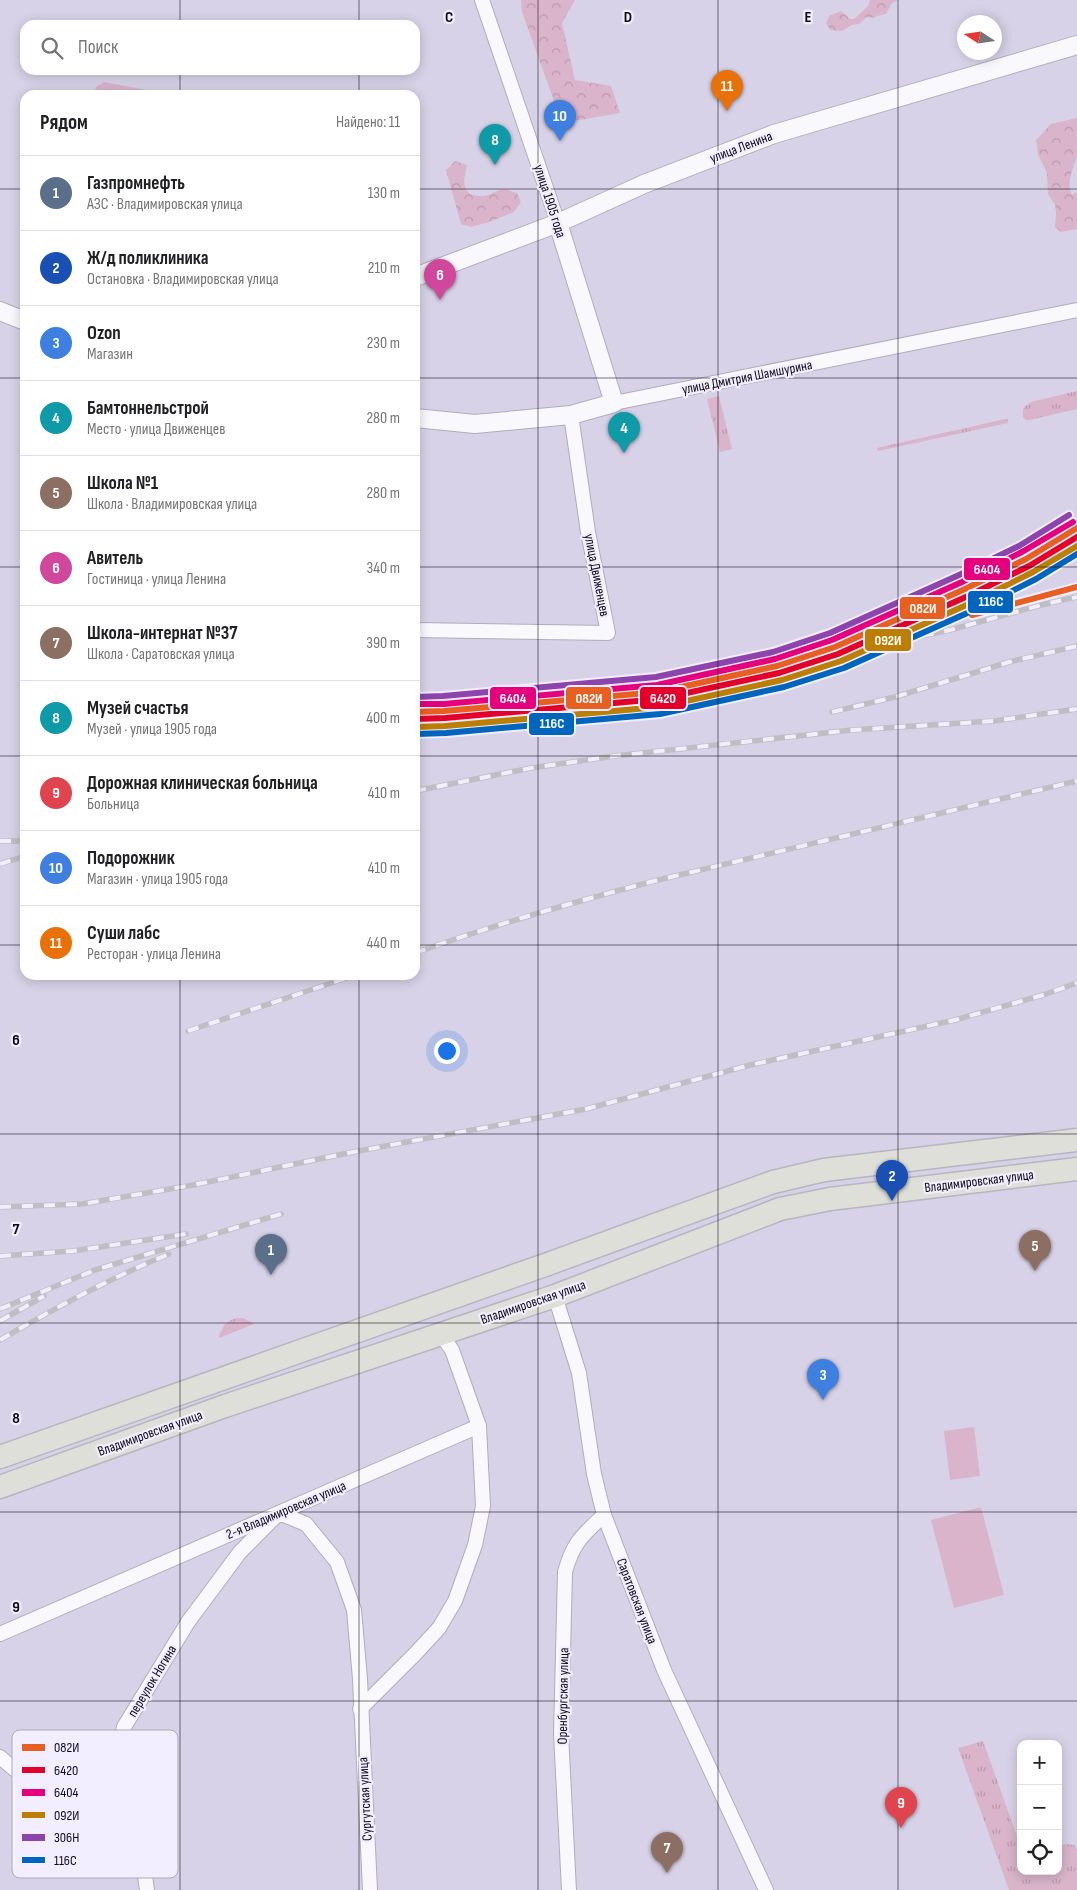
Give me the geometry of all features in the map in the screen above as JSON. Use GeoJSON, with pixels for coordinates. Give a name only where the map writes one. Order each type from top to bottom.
{"type":"FeatureCollection","features":[{"type":"Feature","properties":{"kind":"main road","name":"Владимировская улица"},"geometry":{"type":"LineString","coordinates":[[0,1457],[536,1268],[773,1182],[824,1170],[1077,1140]]}},
{"type":"Feature","properties":{"kind":"main road","name":"Владимировская улица"},"geometry":{"type":"LineString","coordinates":[[0,1487],[225,1406],[555,1296],[780,1209],[830,1199],[1077,1169]]}},
{"type":"Feature","properties":{"kind":"street","name":"улица 1905 года"},"geometry":{"type":"LineString","coordinates":[[482,0],[558,223],[614,403]]}},
{"type":"Feature","properties":{"kind":"street","name":"улица Ленина"},"geometry":{"type":"LineString","coordinates":[[420,275],[558,223],[644,184],[774,134],[1077,45]]}},
{"type":"Feature","properties":{"kind":"street","name":"улица Дмитрия Шамшурина"},"geometry":{"type":"LineString","coordinates":[[420,418],[475,424],[571,415],[614,403],[1077,310]]}},
{"type":"Feature","properties":{"kind":"street"},"geometry":{"type":"LineString","coordinates":[[0,311],[20,319]]}},
{"type":"Feature","properties":{"kind":"street","name":"улица Движенцев"},"geometry":{"type":"LineString","coordinates":[[420,630],[608,633],[591,550],[571,415]]}},
{"type":"Feature","properties":{"kind":"street","name":"Саратовская улица"},"geometry":{"type":"LineString","coordinates":[[555,1296],[579,1373],[594,1474],[604,1515],[664,1670],[766,1890]]}},
{"type":"Feature","properties":{"kind":"street"},"geometry":{"type":"LineString","coordinates":[[360,1709],[438,1628],[455,1601],[475,1545],[483,1506],[479,1426],[452,1350],[440,1333]]}},
{"type":"Feature","properties":{"kind":"street","name":"2-я Владимировская улица"},"geometry":{"type":"LineString","coordinates":[[0,1634],[479,1426]]}},
{"type":"Feature","properties":{"kind":"street","name":"Сургутская улица"},"geometry":{"type":"LineString","coordinates":[[279,1513],[306,1524],[337,1562],[354,1610],[370,1890]]}},
{"type":"Feature","properties":{"kind":"street","name":"переулок Ногина"},"geometry":{"type":"LineString","coordinates":[[123,1730],[188,1622],[240,1552],[279,1513]]}},
{"type":"Feature","properties":{"kind":"street","name":"Оренбургская улица"},"geometry":{"type":"LineString","coordinates":[[569,1890],[561,1734],[565,1572],[570,1554],[579,1538],[604,1515]]}},
{"type":"Feature","properties":{"kind":"street"},"geometry":{"type":"LineString","coordinates":[[0,1757],[12,1767]]}},
{"type":"Feature","properties":{"kind":"green space"},"geometry":{"type":"Polygon","coordinates":[[[521,0],[575,0],[562,23],[575,80],[611,86],[620,113],[562,123],[522,12],[521,0]]]}},
{"type":"Feature","properties":{"kind":"green space"},"geometry":{"type":"Polygon","coordinates":[[[870,0],[898,0],[891,4],[886,14],[874,18],[866,17],[859,24],[852,25],[842,31],[830,30],[826,23],[829,16],[841,11],[850,19],[854,19],[868,6],[870,0]]]}},
{"type":"Feature","properties":{"kind":"green space"},"geometry":{"type":"Polygon","coordinates":[[[104,82],[146,90],[95,90],[96,87],[104,82]]]}},
{"type":"Feature","properties":{"kind":"green space"},"geometry":{"type":"Polygon","coordinates":[[[1077,118],[1077,155],[1071,175],[1070,190],[1072,195],[1077,192],[1077,229],[1061,232],[1055,227],[1055,205],[1048,194],[1047,173],[1038,154],[1036,140],[1051,124],[1077,118]]]}},
{"type":"Feature","properties":{"kind":"green space"},"geometry":{"type":"Polygon","coordinates":[[[455,161],[467,165],[464,182],[470,194],[486,196],[505,189],[517,193],[521,202],[514,212],[471,227],[461,224],[446,170],[455,161]]]}},
{"type":"Feature","properties":{"kind":"green space"},"geometry":{"type":"Polygon","coordinates":[[[1077,391],[1077,409],[1030,420],[1026,420],[1023,417],[1024,408],[1031,402],[1077,391]]]}},
{"type":"Feature","properties":{"kind":"green space"},"geometry":{"type":"Polygon","coordinates":[[[719,396],[732,449],[720,452],[707,399],[719,396]]]}},
{"type":"Feature","properties":{"kind":"green space"},"geometry":{"type":"Polygon","coordinates":[[[1008,419],[1008,423],[878,451],[877,448],[1008,419]]]}},
{"type":"Feature","properties":{"kind":"green space"},"geometry":{"type":"Polygon","coordinates":[[[237,1318],[243,1318],[254,1324],[219,1338],[225,1325],[237,1318]]]}},
{"type":"Feature","properties":{"kind":"green space"},"geometry":{"type":"Polygon","coordinates":[[[974,1427],[980,1476],[950,1480],[944,1431],[974,1427]]]}},
{"type":"Feature","properties":{"kind":"green space"},"geometry":{"type":"Polygon","coordinates":[[[981,1507],[1004,1595],[954,1608],[931,1520],[981,1507]]]}},
{"type":"Feature","properties":{"kind":"green space"},"geometry":{"type":"Polygon","coordinates":[[[983,1741],[1017,1836],[1017,1875],[1062,1875],[1062,1845],[1075,1845],[1077,1850],[1077,1890],[1009,1890],[958,1748],[983,1741]]]}},
{"type":"Feature","properties":{"kind":"railway"},"geometry":{"type":"LineString","coordinates":[[858,649],[950,630],[1077,597]]}},
{"type":"Feature","properties":{"kind":"railway"},"geometry":{"type":"LineString","coordinates":[[832,712],[895,697],[1009,662],[1077,646]]}},
{"type":"Feature","properties":{"kind":"railway"},"geometry":{"type":"LineString","coordinates":[[420,790],[531,768],[615,756],[852,730],[994,721],[1077,709]]}},
{"type":"Feature","properties":{"kind":"railway"},"geometry":{"type":"LineString","coordinates":[[420,951],[534,914],[654,881],[1077,781]]}},
{"type":"Feature","properties":{"kind":"railway"},"geometry":{"type":"LineString","coordinates":[[0,841],[20,841]]}},
{"type":"Feature","properties":{"kind":"railway"},"geometry":{"type":"LineString","coordinates":[[0,864],[20,858]]}},
{"type":"Feature","properties":{"kind":"railway"},"geometry":{"type":"LineString","coordinates":[[188,1031],[340,980]]}},
{"type":"Feature","properties":{"kind":"railway"},"geometry":{"type":"LineString","coordinates":[[0,1207],[82,1204],[193,1185],[353,1152],[586,1109],[750,1065],[955,1020],[1043,995],[1077,983]]}},
{"type":"Feature","properties":{"kind":"railway"},"geometry":{"type":"LineString","coordinates":[[0,1309],[95,1270],[281,1214]]}},
{"type":"Feature","properties":{"kind":"railway"},"geometry":{"type":"LineString","coordinates":[[0,1256],[73,1251],[186,1234]]}},
{"type":"Feature","properties":{"kind":"railway"},"geometry":{"type":"LineString","coordinates":[[0,1340],[83,1294],[169,1254]]}},
{"type":"Feature","properties":{"kind":"railway"},"geometry":{"type":"LineString","coordinates":[[0,1321],[44,1296]]}},
{"type":"Feature","properties":{"kind":"transit line","name":"306Н"},"geometry":{"type":"LineString","coordinates":[[420,697],[656,677],[773,652],[830,633],[959,575],[1019,546],[1069,515]]}},
{"type":"Feature","properties":{"kind":"transit line","name":"6404"},"geometry":{"type":"LineString","coordinates":[[420,704],[444,704],[657,685],[775,659],[832,640],[962,582],[1022,552],[1073,522]]}},
{"type":"Feature","properties":{"kind":"transit line","name":"082И"},"geometry":{"type":"LineString","coordinates":[[420,712],[658,692],[777,666],[835,647],[965,589],[1026,559],[1077,528]]}},
{"type":"Feature","properties":{"kind":"transit line","name":"6420"},"geometry":{"type":"LineString","coordinates":[[420,719],[659,699],[779,673],[838,654],[968,596],[1029,566],[1077,537]]}},
{"type":"Feature","properties":{"kind":"transit line","name":"092И"},"geometry":{"type":"LineString","coordinates":[[420,727],[659,707],[782,680],[841,661],[971,603],[1033,572],[1077,546]]}},
{"type":"Feature","properties":{"kind":"transit line","name":"116С"},"geometry":{"type":"LineString","coordinates":[[420,734],[660,714],[784,687],[844,668],[974,610],[1036,579],[1077,554]]}},
{"type":"Feature","properties":{"kind":"transit line","name":"082И"},"geometry":{"type":"LineString","coordinates":[[972,615],[1077,587]]}},
{"type":"Feature","properties":{"kind":"place","name":"Суши лабс"},"geometry":{"type":"Point","coordinates":[727,111]}},
{"type":"Feature","properties":{"kind":"place","name":"Подорожник"},"geometry":{"type":"Point","coordinates":[560,141]}},
{"type":"Feature","properties":{"kind":"place","name":"Музей счастья"},"geometry":{"type":"Point","coordinates":[495,165]}},
{"type":"Feature","properties":{"kind":"place","name":"Авитель"},"geometry":{"type":"Point","coordinates":[440,300]}},
{"type":"Feature","properties":{"kind":"place","name":"Бамтоннельстрой"},"geometry":{"type":"Point","coordinates":[624,453]}},
{"type":"Feature","properties":{"kind":"place","name":"Ж/д поликлиника"},"geometry":{"type":"Point","coordinates":[892,1201]}},
{"type":"Feature","properties":{"kind":"place","name":"Школа №1"},"geometry":{"type":"Point","coordinates":[1035,1271]}},
{"type":"Feature","properties":{"kind":"place","name":"Газпромнефть"},"geometry":{"type":"Point","coordinates":[271,1275]}},
{"type":"Feature","properties":{"kind":"place","name":"Ozon"},"geometry":{"type":"Point","coordinates":[823,1400]}},
{"type":"Feature","properties":{"kind":"place","name":"Дорожная клиническая больница"},"geometry":{"type":"Point","coordinates":[901,1828]}},
{"type":"Feature","properties":{"kind":"place","name":"Школа-интернат №37"},"geometry":{"type":"Point","coordinates":[667,1873]}}]}
